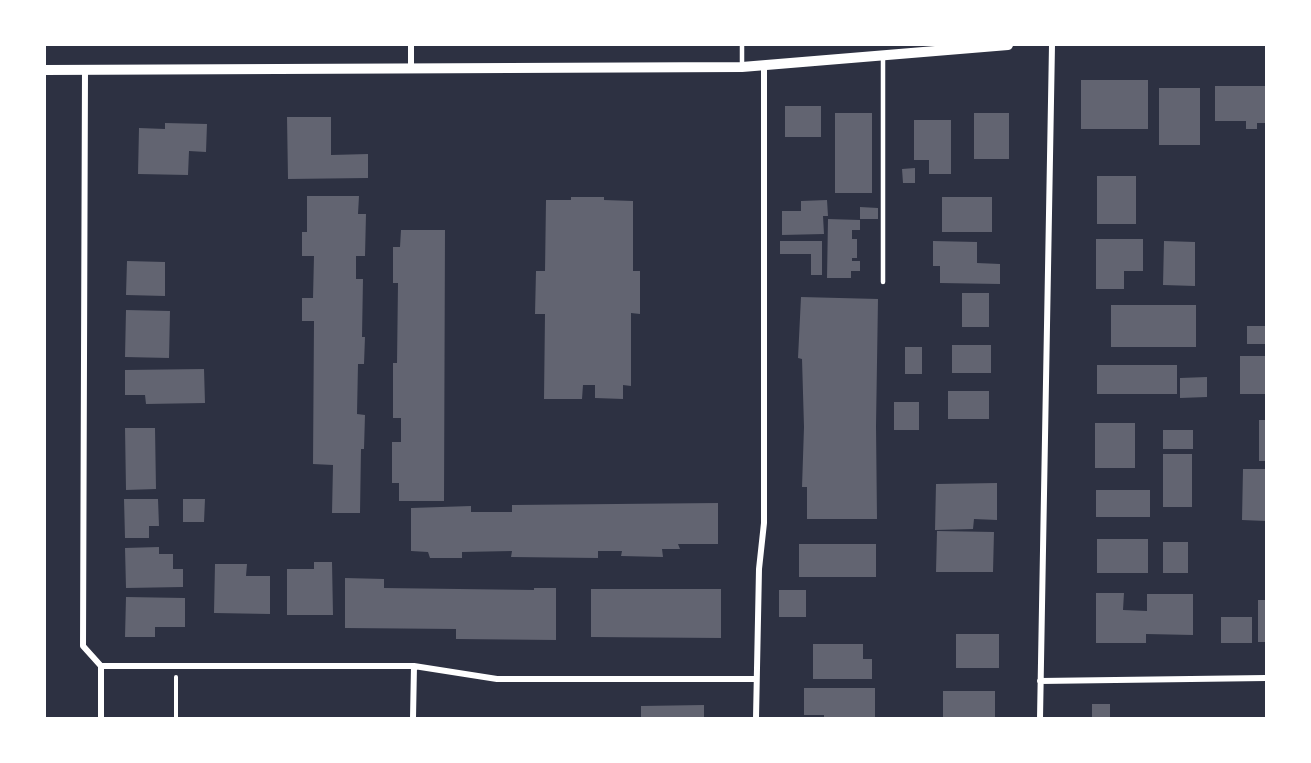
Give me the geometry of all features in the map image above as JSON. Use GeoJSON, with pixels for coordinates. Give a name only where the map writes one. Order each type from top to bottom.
{"type":"FeatureCollection","features":[{"type":"Feature","properties":{"kind":"street"},"geometry":{"type":"LineString","coordinates":[[411,45],[411,68]]}},
{"type":"Feature","properties":{"kind":"street"},"geometry":{"type":"LineString","coordinates":[[45,70],[742,67],[1008,45]]}},
{"type":"Feature","properties":{"kind":"street"},"geometry":{"type":"LineString","coordinates":[[1040,718],[1052,45]]}},
{"type":"Feature","properties":{"kind":"street"},"geometry":{"type":"LineString","coordinates":[[756,718],[759,569],[764,523],[764,66]]}},
{"type":"Feature","properties":{"kind":"street"},"geometry":{"type":"LineString","coordinates":[[85,69],[84,646],[101,666],[101,718]]}},
{"type":"Feature","properties":{"kind":"street"},"geometry":{"type":"LineString","coordinates":[[101,666],[414,666],[497,679],[756,679]]}},
{"type":"Feature","properties":{"kind":"street"},"geometry":{"type":"LineString","coordinates":[[413,718],[414,666]]}},
{"type":"Feature","properties":{"kind":"street"},"geometry":{"type":"LineString","coordinates":[[1040,681],[1266,678]]}},
{"type":"Feature","properties":{"kind":"lane"},"geometry":{"type":"LineString","coordinates":[[742,45],[742,67]]}},
{"type":"Feature","properties":{"kind":"lane"},"geometry":{"type":"LineString","coordinates":[[883,56],[884,282]]}},
{"type":"Feature","properties":{"kind":"path"},"geometry":{"type":"LineString","coordinates":[[176,666],[176,718]]}},
{"type":"Feature","properties":{"kind":"building"},"geometry":{"type":"Polygon","coordinates":[[[1081,80],[1148,80],[1148,129],[1081,129],[1081,80]]]}},
{"type":"Feature","properties":{"kind":"building"},"geometry":{"type":"Polygon","coordinates":[[[1215,86],[1266,86],[1266,123],[1257,123],[1257,129],[1246,129],[1246,121],[1215,121],[1215,86]]]}},
{"type":"Feature","properties":{"kind":"building"},"geometry":{"type":"Polygon","coordinates":[[[1159,88],[1200,88],[1200,145],[1159,145],[1159,88]]]}},
{"type":"Feature","properties":{"kind":"building"},"geometry":{"type":"Polygon","coordinates":[[[785,106],[821,106],[821,137],[785,137],[785,106]]]}},
{"type":"Feature","properties":{"kind":"building"},"geometry":{"type":"Polygon","coordinates":[[[835,113],[872,113],[872,193],[835,193],[835,113]]]}},
{"type":"Feature","properties":{"kind":"building"},"geometry":{"type":"Polygon","coordinates":[[[974,113],[1009,113],[1009,159],[974,159],[974,113]]]}},
{"type":"Feature","properties":{"kind":"building"},"geometry":{"type":"Polygon","coordinates":[[[287,117],[331,117],[331,155],[368,154],[368,178],[288,179],[287,117]]]}},
{"type":"Feature","properties":{"kind":"building"},"geometry":{"type":"Polygon","coordinates":[[[914,120],[951,120],[951,174],[929,174],[929,160],[914,160],[914,120]]]}},
{"type":"Feature","properties":{"kind":"building"},"geometry":{"type":"Polygon","coordinates":[[[165,123],[207,124],[206,152],[189,151],[188,175],[138,174],[139,128],[165,129],[165,123]]]}},
{"type":"Feature","properties":{"kind":"building"},"geometry":{"type":"Polygon","coordinates":[[[915,168],[915,183],[903,183],[902,169],[915,168]]]}},
{"type":"Feature","properties":{"kind":"building"},"geometry":{"type":"Polygon","coordinates":[[[1097,176],[1136,176],[1136,224],[1097,224],[1097,176]]]}},
{"type":"Feature","properties":{"kind":"building"},"geometry":{"type":"Polygon","coordinates":[[[307,196],[359,196],[358,214],[366,214],[365,256],[356,256],[356,279],[363,279],[362,337],[365,337],[364,364],[358,364],[357,414],[365,415],[364,449],[361,449],[360,513],[332,513],[333,465],[313,464],[314,321],[302,321],[302,298],[313,298],[314,256],[302,256],[302,232],[307,232],[307,196]]]}},
{"type":"Feature","properties":{"kind":"building"},"geometry":{"type":"Polygon","coordinates":[[[571,197],[604,197],[604,200],[633,201],[633,271],[640,271],[640,314],[631,313],[631,386],[623,385],[623,399],[595,398],[595,385],[583,385],[582,399],[544,399],[545,314],[535,314],[536,271],[545,271],[546,200],[571,200],[571,197]]]}},
{"type":"Feature","properties":{"kind":"building"},"geometry":{"type":"Polygon","coordinates":[[[942,197],[992,197],[992,232],[942,232],[942,197]]]}},
{"type":"Feature","properties":{"kind":"building"},"geometry":{"type":"Polygon","coordinates":[[[827,200],[828,216],[823,216],[824,234],[782,235],[782,211],[801,211],[801,201],[827,200]]]}},
{"type":"Feature","properties":{"kind":"building"},"geometry":{"type":"Polygon","coordinates":[[[860,207],[878,208],[878,219],[860,219],[860,207]]]}},
{"type":"Feature","properties":{"kind":"building"},"geometry":{"type":"Polygon","coordinates":[[[828,219],[860,220],[860,230],[852,230],[852,239],[857,239],[857,258],[852,258],[852,261],[860,261],[860,271],[851,271],[851,278],[827,278],[828,219]]]}},
{"type":"Feature","properties":{"kind":"building"},"geometry":{"type":"Polygon","coordinates":[[[401,230],[445,230],[444,501],[399,501],[399,483],[392,483],[392,442],[401,442],[401,418],[393,418],[393,363],[397,363],[398,283],[393,283],[393,247],[400,247],[401,230]]]}},
{"type":"Feature","properties":{"kind":"building"},"geometry":{"type":"Polygon","coordinates":[[[1096,239],[1143,239],[1143,271],[1124,271],[1124,289],[1096,289],[1096,239]]]}},
{"type":"Feature","properties":{"kind":"building"},"geometry":{"type":"Polygon","coordinates":[[[780,241],[822,241],[822,275],[811,275],[811,254],[780,254],[780,241]]]}},
{"type":"Feature","properties":{"kind":"building"},"geometry":{"type":"Polygon","coordinates":[[[933,241],[977,242],[977,263],[1000,264],[1000,284],[940,283],[940,266],[933,266],[933,241]]]}},
{"type":"Feature","properties":{"kind":"building"},"geometry":{"type":"Polygon","coordinates":[[[1164,241],[1195,242],[1195,286],[1163,285],[1164,241]]]}},
{"type":"Feature","properties":{"kind":"building"},"geometry":{"type":"Polygon","coordinates":[[[127,261],[165,262],[165,296],[126,295],[127,261]]]}},
{"type":"Feature","properties":{"kind":"building"},"geometry":{"type":"Polygon","coordinates":[[[962,293],[989,293],[989,327],[962,327],[962,293]]]}},
{"type":"Feature","properties":{"kind":"building"},"geometry":{"type":"Polygon","coordinates":[[[801,297],[878,299],[877,519],[807,519],[807,487],[802,487],[804,427],[802,359],[798,358],[801,297]]]}},
{"type":"Feature","properties":{"kind":"building"},"geometry":{"type":"Polygon","coordinates":[[[1111,305],[1196,305],[1196,347],[1111,347],[1111,305]]]}},
{"type":"Feature","properties":{"kind":"building"},"geometry":{"type":"Polygon","coordinates":[[[126,310],[170,311],[169,358],[125,357],[126,310]]]}},
{"type":"Feature","properties":{"kind":"building"},"geometry":{"type":"Polygon","coordinates":[[[1247,326],[1266,326],[1266,344],[1247,344],[1247,326]]]}},
{"type":"Feature","properties":{"kind":"building"},"geometry":{"type":"Polygon","coordinates":[[[952,345],[991,345],[991,373],[952,373],[952,345]]]}},
{"type":"Feature","properties":{"kind":"building"},"geometry":{"type":"Polygon","coordinates":[[[905,347],[922,347],[922,374],[905,374],[905,347]]]}},
{"type":"Feature","properties":{"kind":"building"},"geometry":{"type":"Polygon","coordinates":[[[1240,356],[1266,356],[1266,394],[1240,394],[1240,356]]]}},
{"type":"Feature","properties":{"kind":"building"},"geometry":{"type":"Polygon","coordinates":[[[1097,365],[1177,365],[1177,394],[1097,394],[1097,365]]]}},
{"type":"Feature","properties":{"kind":"building"},"geometry":{"type":"Polygon","coordinates":[[[204,369],[205,403],[146,404],[145,395],[125,395],[125,370],[204,369]]]}},
{"type":"Feature","properties":{"kind":"building"},"geometry":{"type":"Polygon","coordinates":[[[1207,377],[1207,397],[1180,398],[1180,378],[1207,377]]]}},
{"type":"Feature","properties":{"kind":"building"},"geometry":{"type":"Polygon","coordinates":[[[948,391],[989,391],[989,419],[948,419],[948,391]]]}},
{"type":"Feature","properties":{"kind":"building"},"geometry":{"type":"Polygon","coordinates":[[[894,402],[919,402],[919,430],[894,430],[894,402]]]}},
{"type":"Feature","properties":{"kind":"building"},"geometry":{"type":"Polygon","coordinates":[[[1259,420],[1266,420],[1266,461],[1259,461],[1259,420]]]}},
{"type":"Feature","properties":{"kind":"building"},"geometry":{"type":"Polygon","coordinates":[[[1095,423],[1135,423],[1135,468],[1095,468],[1095,423]]]}},
{"type":"Feature","properties":{"kind":"building"},"geometry":{"type":"Polygon","coordinates":[[[125,428],[155,428],[156,489],[126,490],[125,428]]]}},
{"type":"Feature","properties":{"kind":"building"},"geometry":{"type":"Polygon","coordinates":[[[1163,430],[1193,430],[1193,449],[1163,449],[1163,430]]]}},
{"type":"Feature","properties":{"kind":"building"},"geometry":{"type":"Polygon","coordinates":[[[1163,454],[1192,454],[1192,507],[1163,507],[1163,454]]]}},
{"type":"Feature","properties":{"kind":"building"},"geometry":{"type":"Polygon","coordinates":[[[1243,469],[1266,469],[1266,521],[1242,520],[1243,469]]]}},
{"type":"Feature","properties":{"kind":"building"},"geometry":{"type":"Polygon","coordinates":[[[997,483],[997,520],[974,519],[973,529],[935,530],[936,484],[997,483]]]}},
{"type":"Feature","properties":{"kind":"building"},"geometry":{"type":"Polygon","coordinates":[[[1096,490],[1150,490],[1150,517],[1096,517],[1096,490]]]}},
{"type":"Feature","properties":{"kind":"building"},"geometry":{"type":"Polygon","coordinates":[[[124,499],[158,499],[159,526],[149,526],[149,538],[125,538],[124,499]]]}},
{"type":"Feature","properties":{"kind":"building"},"geometry":{"type":"Polygon","coordinates":[[[183,499],[205,499],[204,522],[183,522],[183,499]]]}},
{"type":"Feature","properties":{"kind":"building"},"geometry":{"type":"Polygon","coordinates":[[[718,503],[718,544],[678,544],[680,549],[662,549],[663,557],[621,556],[622,551],[598,551],[598,558],[511,557],[512,551],[462,552],[462,558],[430,558],[428,552],[411,551],[411,508],[471,506],[471,512],[512,512],[512,505],[718,503]]]}},
{"type":"Feature","properties":{"kind":"building"},"geometry":{"type":"Polygon","coordinates":[[[937,531],[994,532],[993,572],[936,572],[937,531]]]}},
{"type":"Feature","properties":{"kind":"building"},"geometry":{"type":"Polygon","coordinates":[[[1097,539],[1148,539],[1148,573],[1097,573],[1097,539]]]}},
{"type":"Feature","properties":{"kind":"building"},"geometry":{"type":"Polygon","coordinates":[[[1163,542],[1188,542],[1188,573],[1163,573],[1163,542]]]}},
{"type":"Feature","properties":{"kind":"building"},"geometry":{"type":"Polygon","coordinates":[[[799,544],[876,544],[876,577],[799,577],[799,544]]]}},
{"type":"Feature","properties":{"kind":"building"},"geometry":{"type":"Polygon","coordinates":[[[159,547],[159,554],[173,554],[173,569],[183,569],[183,587],[126,588],[125,548],[159,547]]]}},
{"type":"Feature","properties":{"kind":"building"},"geometry":{"type":"Polygon","coordinates":[[[314,562],[332,562],[333,615],[287,615],[287,569],[314,569],[314,562]]]}},
{"type":"Feature","properties":{"kind":"building"},"geometry":{"type":"Polygon","coordinates":[[[215,564],[247,564],[246,576],[270,576],[270,614],[214,613],[215,564]]]}},
{"type":"Feature","properties":{"kind":"building"},"geometry":{"type":"Polygon","coordinates":[[[345,578],[384,579],[384,588],[534,590],[534,588],[556,588],[556,640],[456,639],[456,629],[345,628],[345,578]]]}},
{"type":"Feature","properties":{"kind":"building"},"geometry":{"type":"Polygon","coordinates":[[[591,589],[721,589],[721,638],[591,637],[591,589]]]}},
{"type":"Feature","properties":{"kind":"building"},"geometry":{"type":"Polygon","coordinates":[[[779,590],[806,590],[806,617],[779,617],[779,590]]]}},
{"type":"Feature","properties":{"kind":"building"},"geometry":{"type":"Polygon","coordinates":[[[1096,593],[1124,593],[1123,610],[1147,611],[1147,594],[1193,594],[1193,635],[1146,634],[1146,643],[1096,643],[1096,593]]]}},
{"type":"Feature","properties":{"kind":"building"},"geometry":{"type":"Polygon","coordinates":[[[126,597],[185,598],[185,627],[155,627],[155,637],[125,637],[126,597]]]}},
{"type":"Feature","properties":{"kind":"building"},"geometry":{"type":"Polygon","coordinates":[[[1258,600],[1266,600],[1266,642],[1258,642],[1258,600]]]}},
{"type":"Feature","properties":{"kind":"building"},"geometry":{"type":"Polygon","coordinates":[[[1221,617],[1252,617],[1252,643],[1221,643],[1221,617]]]}},
{"type":"Feature","properties":{"kind":"building"},"geometry":{"type":"Polygon","coordinates":[[[956,634],[999,634],[999,668],[956,668],[956,634]]]}},
{"type":"Feature","properties":{"kind":"building"},"geometry":{"type":"Polygon","coordinates":[[[813,644],[863,644],[863,659],[872,659],[872,679],[813,679],[813,644]]]}},
{"type":"Feature","properties":{"kind":"building"},"geometry":{"type":"Polygon","coordinates":[[[804,688],[875,688],[875,718],[824,718],[824,715],[804,715],[804,688]]]}},
{"type":"Feature","properties":{"kind":"building"},"geometry":{"type":"Polygon","coordinates":[[[943,691],[995,691],[995,718],[943,718],[943,691]]]}},
{"type":"Feature","properties":{"kind":"building"},"geometry":{"type":"Polygon","coordinates":[[[1092,704],[1110,704],[1110,718],[1092,718],[1092,704]]]}},
{"type":"Feature","properties":{"kind":"building"},"geometry":{"type":"Polygon","coordinates":[[[704,705],[704,718],[641,718],[641,706],[704,705]]]}}]}
